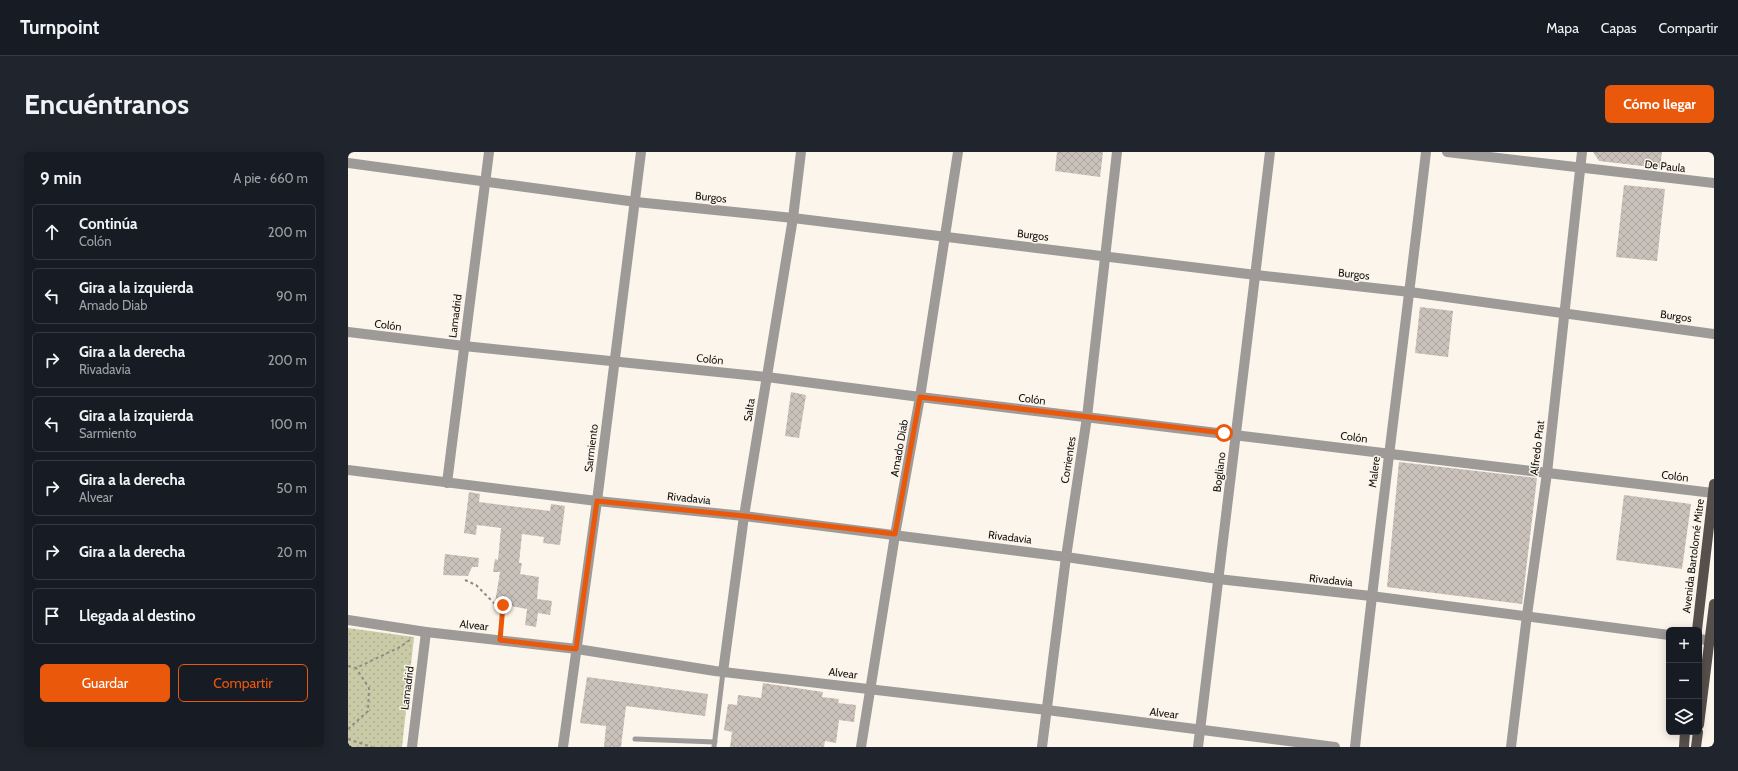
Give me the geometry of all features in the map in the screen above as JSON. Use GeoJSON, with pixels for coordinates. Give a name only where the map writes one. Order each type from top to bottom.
{"type":"FeatureCollection","features":[{"type":"Feature","properties":{"kind":"main road","name":"Avenida Bartolomé Mitre"},"geometry":{"type":"LineString","coordinates":[[1697,627],[1713,488]]}},
{"type":"Feature","properties":{"kind":"main road"},"geometry":{"type":"LineString","coordinates":[[1702,706],[1712,641],[1714,604]]}},
{"type":"Feature","properties":{"kind":"main road"},"geometry":{"type":"LineString","coordinates":[[1684,747],[1685,735]]}},
{"type":"Feature","properties":{"kind":"main road"},"geometry":{"type":"LineString","coordinates":[[1696,747],[1698,735]]}},
{"type":"Feature","properties":{"kind":"street","name":"Lamadrid"},"geometry":{"type":"LineString","coordinates":[[447,482],[489,152]]}},
{"type":"Feature","properties":{"kind":"street","name":"Sarmiento"},"geometry":{"type":"LineString","coordinates":[[563,747],[597,501],[614,361],[636,202],[641,152]]}},
{"type":"Feature","properties":{"kind":"street","name":"Salta"},"geometry":{"type":"LineString","coordinates":[[723,672],[744,516],[793,218],[801,152]]}},
{"type":"Feature","properties":{"kind":"street","name":"Amado Diab"},"geometry":{"type":"LineString","coordinates":[[861,747],[895,534],[920,397],[958,152]]}},
{"type":"Feature","properties":{"kind":"street","name":"Corrientes"},"geometry":{"type":"LineString","coordinates":[[1042,747],[1066,557],[1087,417],[1117,152]]}},
{"type":"Feature","properties":{"kind":"street","name":"Bogliano"},"geometry":{"type":"LineString","coordinates":[[1198,747],[1270,152]]}},
{"type":"Feature","properties":{"kind":"street","name":"Malere"},"geometry":{"type":"LineString","coordinates":[[1355,747],[1371,596],[1388,454],[1410,292],[1426,152]]}},
{"type":"Feature","properties":{"kind":"street","name":"De Paula"},"geometry":{"type":"LineString","coordinates":[[1447,152],[1714,183]]}},
{"type":"Feature","properties":{"kind":"street","name":"Alfredo Prat"},"geometry":{"type":"LineString","coordinates":[[1511,747],[1527,615],[1547,473],[1582,152]]}},
{"type":"Feature","properties":{"kind":"street","name":"Burgos"},"geometry":{"type":"LineString","coordinates":[[348,164],[636,202],[793,218],[1256,275],[1410,292],[1714,334]]}},
{"type":"Feature","properties":{"kind":"street","name":"Colón"},"geometry":{"type":"LineString","coordinates":[[348,332],[464,346],[767,377],[1547,473],[1713,488]]}},
{"type":"Feature","properties":{"kind":"street","name":"Rivadavia"},"geometry":{"type":"LineString","coordinates":[[348,470],[597,501],[744,516],[895,534],[1218,579],[1527,615],[1666,635]]}},
{"type":"Feature","properties":{"kind":"street","name":"Alvear"},"geometry":{"type":"LineString","coordinates":[[348,620],[426,635],[500,640],[576,649],[723,672],[1047,710],[1335,747]]}},
{"type":"Feature","properties":{"kind":"street","name":"Lamadrid"},"geometry":{"type":"LineString","coordinates":[[412,747],[426,635]]}},
{"type":"Feature","properties":{"kind":"street"},"geometry":{"type":"LineString","coordinates":[[1702,639],[1712,641]]}},
{"type":"Feature","properties":{"kind":"lane"},"geometry":{"type":"LineString","coordinates":[[635,739],[715,745],[723,672]]}},
{"type":"Feature","properties":{"kind":"path"},"geometry":{"type":"LineString","coordinates":[[465,580],[476,585],[502,612]]}},
{"type":"Feature","properties":{"kind":"path"},"geometry":{"type":"LineString","coordinates":[[500,640],[503,605]]}},
{"type":"Feature","properties":{"kind":"path"},"geometry":{"type":"LineString","coordinates":[[348,666],[356,668],[400,647],[414,637],[426,635]]}},
{"type":"Feature","properties":{"kind":"path"},"geometry":{"type":"LineString","coordinates":[[348,728],[368,711],[369,688],[356,668]]}},
{"type":"Feature","properties":{"kind":"path"},"geometry":{"type":"LineString","coordinates":[[348,739],[372,747]]}},
{"type":"Feature","properties":{"kind":"green space"},"geometry":{"type":"Polygon","coordinates":[[[348,628],[414,637],[402,747],[348,747],[348,628]]]}},
{"type":"Feature","properties":{"kind":"building"},"geometry":{"type":"Polygon","coordinates":[[[1057,152],[1103,152],[1100,177],[1055,171],[1057,152]]]}},
{"type":"Feature","properties":{"kind":"building"},"geometry":{"type":"Polygon","coordinates":[[[1593,152],[1662,152],[1660,168],[1599,161],[1593,152]]]}},
{"type":"Feature","properties":{"kind":"building"},"geometry":{"type":"Polygon","coordinates":[[[1624,185],[1665,189],[1657,261],[1616,257],[1624,185]]]}},
{"type":"Feature","properties":{"kind":"building"},"geometry":{"type":"Polygon","coordinates":[[[1420,307],[1453,311],[1448,357],[1415,353],[1420,307]]]}},
{"type":"Feature","properties":{"kind":"building"},"geometry":{"type":"Polygon","coordinates":[[[791,392],[806,395],[799,438],[785,436],[791,392]]]}},
{"type":"Feature","properties":{"kind":"building"},"geometry":{"type":"Polygon","coordinates":[[[1399,462],[1537,478],[1522,604],[1387,587],[1399,462]]]}},
{"type":"Feature","properties":{"kind":"building"},"geometry":{"type":"Polygon","coordinates":[[[469,492],[480,494],[479,502],[550,511],[551,504],[565,506],[560,545],[543,543],[544,537],[522,534],[519,563],[522,563],[520,574],[539,577],[537,599],[552,601],[550,615],[538,613],[536,627],[525,625],[527,609],[495,603],[500,572],[493,572],[495,559],[498,560],[501,528],[477,525],[476,535],[464,533],[469,492]]]}},
{"type":"Feature","properties":{"kind":"building"},"geometry":{"type":"Polygon","coordinates":[[[1624,495],[1691,504],[1682,569],[1616,560],[1624,495]]]}},
{"type":"Feature","properties":{"kind":"building"},"geometry":{"type":"Polygon","coordinates":[[[445,554],[479,558],[478,567],[472,567],[468,576],[443,575],[445,554]]]}},
{"type":"Feature","properties":{"kind":"building"},"geometry":{"type":"Polygon","coordinates":[[[587,677],[708,694],[705,716],[626,706],[621,747],[604,747],[606,726],[580,723],[587,677]]]}},
{"type":"Feature","properties":{"kind":"building"},"geometry":{"type":"Polygon","coordinates":[[[763,683],[823,692],[822,697],[839,699],[838,703],[856,705],[854,722],[839,720],[836,743],[825,741],[824,747],[730,747],[732,732],[724,730],[728,704],[737,705],[738,695],[761,698],[763,683]]]}},
{"type":"Feature","properties":{"kind":"route"},"geometry":{"type":"LineString","coordinates":[[503,605],[500,640],[576,649],[597,501],[744,516],[895,534],[920,397],[1224,433]]}}]}
